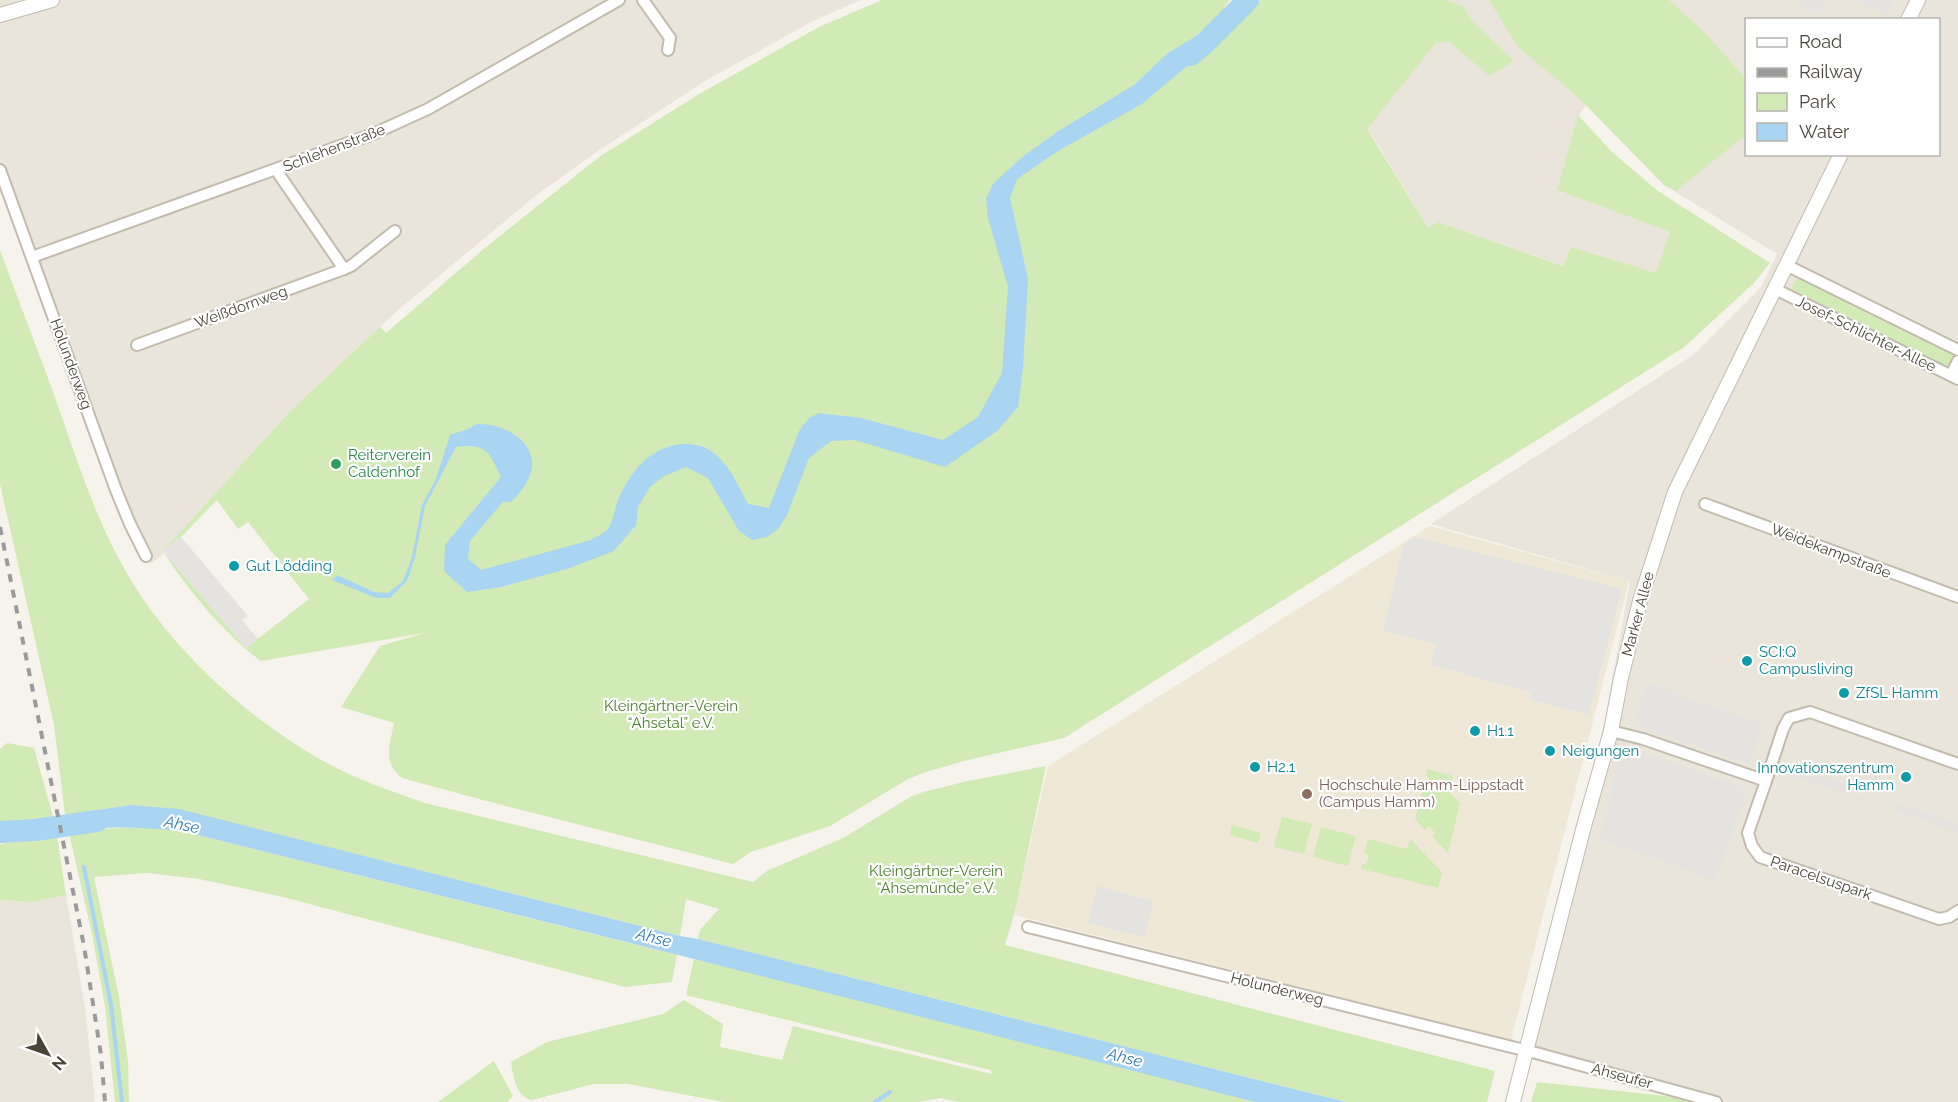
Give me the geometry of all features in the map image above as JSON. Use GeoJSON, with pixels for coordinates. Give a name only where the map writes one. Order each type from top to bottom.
{"type":"FeatureCollection","features":[{"type":"Feature","properties":{"kind":"street"},"geometry":{"type":"LineString","coordinates":[[0,15],[52,0]]}},
{"type":"Feature","properties":{"kind":"street","name":"Schlehenstraße"},"geometry":{"type":"LineString","coordinates":[[32,257],[276,170],[413,117],[619,0]]}},
{"type":"Feature","properties":{"kind":"street"},"geometry":{"type":"LineString","coordinates":[[643,0],[669,38],[668,50]]}},
{"type":"Feature","properties":{"kind":"street"},"geometry":{"type":"LineString","coordinates":[[1909,18],[1918,0]]}},
{"type":"Feature","properties":{"kind":"street","name":"Marker Allee"},"geometry":{"type":"LineString","coordinates":[[1513,1102],[1584,826],[1611,731],[1640,601],[1676,492],[1775,289],[1780,270],[1840,156]]}},
{"type":"Feature","properties":{"kind":"street","name":"Holunderweg"},"geometry":{"type":"LineString","coordinates":[[0,170],[116,490],[146,556]]}},
{"type":"Feature","properties":{"kind":"street"},"geometry":{"type":"LineString","coordinates":[[276,170],[344,269]]}},
{"type":"Feature","properties":{"kind":"street","name":"Weißdornweg"},"geometry":{"type":"LineString","coordinates":[[137,345],[351,266],[395,231]]}},
{"type":"Feature","properties":{"kind":"street","name":"Josef-Schlichter-Allee"},"geometry":{"type":"LineString","coordinates":[[1780,270],[1958,350]]}},
{"type":"Feature","properties":{"kind":"street","name":"Josef-Schlichter-Allee"},"geometry":{"type":"LineString","coordinates":[[1775,289],[1954,377]]}},
{"type":"Feature","properties":{"kind":"street"},"geometry":{"type":"LineString","coordinates":[[1954,377],[1958,361]]}},
{"type":"Feature","properties":{"kind":"street","name":"Weidekampstraße"},"geometry":{"type":"LineString","coordinates":[[1706,504],[1958,597]]}},
{"type":"Feature","properties":{"kind":"street","name":"Paracelsuspark"},"geometry":{"type":"LineString","coordinates":[[1958,764],[1809,712],[1789,718],[1783,729],[1748,833],[1752,846],[1760,857],[1939,919],[1949,917],[1958,911]]}},
{"type":"Feature","properties":{"kind":"street"},"geometry":{"type":"LineString","coordinates":[[1611,731],[1643,739],[1766,781]]}},
{"type":"Feature","properties":{"kind":"street","name":"Holunderweg"},"geometry":{"type":"LineString","coordinates":[[1028,927],[1527,1052]]}},
{"type":"Feature","properties":{"kind":"street","name":"Ahseufer"},"geometry":{"type":"LineString","coordinates":[[1527,1052],[1716,1102]]}},
{"type":"Feature","properties":{"kind":"shaded area"},"geometry":{"type":"Polygon","coordinates":[[[0,0],[861,0],[813,21],[705,81],[598,151],[534,197],[397,311],[292,409],[163,551],[164,554],[151,563],[108,475],[0,186],[0,0]]]}},
{"type":"Feature","properties":{"kind":"shaded area"},"geometry":{"type":"Polygon","coordinates":[[[1260,0],[1958,0],[1958,1102],[1695,1102],[1520,1054],[1604,726],[1630,581],[1431,524],[1693,355],[1761,287],[1777,254],[1664,185],[1586,105],[1578,116],[1557,190],[1671,232],[1656,274],[1571,247],[1564,266],[1438,222],[1428,228],[1378,145],[1332,79],[1239,22],[1260,0]]]}},
{"type":"Feature","properties":{"kind":"shaded area"},"geometry":{"type":"Polygon","coordinates":[[[1798,0],[1827,0],[1819,15],[1797,2],[1798,0]]]}},
{"type":"Feature","properties":{"kind":"shaded area"},"geometry":{"type":"Polygon","coordinates":[[[1856,0],[1894,0],[1887,15],[1856,0]]]}},
{"type":"Feature","properties":{"kind":"shaded area","name":"Hochschule Hamm-Lippstadt (Campus Hamm)"},"geometry":{"type":"Polygon","coordinates":[[[1430,526],[1629,581],[1511,1040],[1014,915],[1048,766],[1430,526]]]}},
{"type":"Feature","properties":{"kind":"shaded area"},"geometry":{"type":"Polygon","coordinates":[[[181,537],[248,616],[242,620],[258,639],[246,648],[163,551],[181,537]]]}},
{"type":"Feature","properties":{"kind":"shaded area"},"geometry":{"type":"Polygon","coordinates":[[[1414,537],[1622,589],[1589,715],[1529,700],[1531,692],[1431,665],[1436,644],[1383,630],[1404,544],[1414,537]]]}},
{"type":"Feature","properties":{"kind":"shaded area"},"geometry":{"type":"Polygon","coordinates":[[[1647,683],[1763,725],[1749,764],[1633,724],[1647,683]]]}},
{"type":"Feature","properties":{"kind":"shaded area"},"geometry":{"type":"Polygon","coordinates":[[[1626,747],[1743,788],[1745,796],[1715,880],[1600,840],[1621,750],[1626,747]]]}},
{"type":"Feature","properties":{"kind":"shaded area"},"geometry":{"type":"Polygon","coordinates":[[[1784,762],[1852,786],[1849,795],[1780,771],[1784,762]]]}},
{"type":"Feature","properties":{"kind":"shaded area"},"geometry":{"type":"Polygon","coordinates":[[[1898,803],[1958,823],[1958,833],[1895,811],[1898,803]]]}},
{"type":"Feature","properties":{"kind":"shaded area"},"geometry":{"type":"Polygon","coordinates":[[[1097,886],[1154,901],[1144,937],[1088,923],[1097,886]]]}},
{"type":"Feature","properties":{"kind":"shaded area"},"geometry":{"type":"Polygon","coordinates":[[[66,895],[85,1007],[95,1102],[0,1102],[0,900],[32,902],[66,895]]]}},
{"type":"Feature","properties":{"kind":"green space","name":"Kleingärtner-Verein “Ahsetal” e.V."},"geometry":{"type":"Polygon","coordinates":[[[882,0],[1230,0],[1224,8],[1239,22],[1260,0],[1445,0],[1463,6],[1472,21],[1514,61],[1489,76],[1450,42],[1436,43],[1367,129],[1428,228],[1438,222],[1563,266],[1571,247],[1656,273],[1670,232],[1557,190],[1578,115],[1612,152],[1658,191],[1770,263],[1753,284],[1683,348],[1064,738],[926,772],[908,779],[830,826],[751,852],[733,864],[402,778],[392,766],[389,753],[394,723],[341,707],[380,646],[424,633],[261,661],[234,638],[208,611],[163,551],[292,409],[380,327],[386,333],[486,247],[599,157],[699,94],[819,27],[882,0]],[[217,500],[181,537],[163,551],[246,648],[309,599],[248,522],[238,529],[217,500]]]}},
{"type":"Feature","properties":{"kind":"green space"},"geometry":{"type":"Polygon","coordinates":[[[1489,0],[1669,0],[1705,33],[1745,78],[1745,140],[1742,138],[1676,191],[1664,185],[1580,99],[1517,46],[1489,0]]]}},
{"type":"Feature","properties":{"kind":"green space","name":"Kleingärtner-Verein “Ahsemünde” e.V."},"geometry":{"type":"Polygon","coordinates":[[[0,250],[95,507],[113,548],[141,596],[183,649],[234,698],[288,740],[316,757],[356,777],[425,803],[753,882],[767,871],[845,837],[910,797],[968,781],[1046,766],[1014,915],[1005,945],[1495,1071],[1487,1102],[1346,1102],[698,939],[700,930],[719,909],[686,899],[680,936],[292,838],[130,805],[65,815],[54,725],[0,484],[0,250]]]}},
{"type":"Feature","properties":{"kind":"green space"},"geometry":{"type":"Polygon","coordinates":[[[1800,277],[1949,351],[1953,357],[1949,365],[1940,364],[1792,289],[1794,282],[1800,277]]]}},
{"type":"Feature","properties":{"kind":"green space"},"geometry":{"type":"Polygon","coordinates":[[[7,743],[34,748],[53,817],[0,824],[0,749],[7,743]]]}},
{"type":"Feature","properties":{"kind":"green space"},"geometry":{"type":"Polygon","coordinates":[[[1427,769],[1453,776],[1449,792],[1460,803],[1448,853],[1432,836],[1435,833],[1429,826],[1425,830],[1415,819],[1424,785],[1427,786],[1429,778],[1426,776],[1427,769]]]}},
{"type":"Feature","properties":{"kind":"green space"},"geometry":{"type":"Polygon","coordinates":[[[1282,817],[1312,824],[1304,854],[1274,847],[1282,817]]]}},
{"type":"Feature","properties":{"kind":"green space"},"geometry":{"type":"Polygon","coordinates":[[[1232,825],[1261,833],[1258,843],[1230,835],[1232,825]]]}},
{"type":"Feature","properties":{"kind":"green space"},"geometry":{"type":"Polygon","coordinates":[[[143,827],[182,831],[677,955],[672,982],[625,987],[279,896],[199,879],[148,873],[94,877],[119,997],[128,1061],[129,1102],[115,1102],[105,1006],[92,934],[69,833],[82,830],[143,827]]]}},
{"type":"Feature","properties":{"kind":"green space"},"geometry":{"type":"Polygon","coordinates":[[[1321,827],[1356,836],[1348,866],[1313,857],[1321,827]]]}},
{"type":"Feature","properties":{"kind":"green space"},"geometry":{"type":"Polygon","coordinates":[[[57,836],[66,895],[32,902],[0,900],[0,844],[57,836]]]}},
{"type":"Feature","properties":{"kind":"green space"},"geometry":{"type":"Polygon","coordinates":[[[1368,839],[1407,849],[1410,839],[1442,872],[1438,888],[1361,869],[1362,864],[1366,864],[1369,855],[1364,853],[1368,839]]]}},
{"type":"Feature","properties":{"kind":"green space"},"geometry":{"type":"Polygon","coordinates":[[[694,959],[1153,1071],[1268,1102],[958,1102],[941,1098],[918,1102],[724,1102],[628,1084],[594,1084],[532,1100],[522,1095],[516,1085],[511,1062],[547,1042],[663,1014],[684,1000],[723,1024],[720,1047],[782,1060],[793,1026],[992,1074],[990,1070],[686,995],[694,959]]]}},
{"type":"Feature","properties":{"kind":"green space"},"geometry":{"type":"Polygon","coordinates":[[[494,1061],[513,1096],[507,1102],[438,1102],[494,1061]]]}},
{"type":"Feature","properties":{"kind":"green space"},"geometry":{"type":"Polygon","coordinates":[[[1537,1082],[1684,1098],[1695,1102],[1531,1102],[1537,1082]]]}},
{"type":"Feature","properties":{"kind":"water"},"geometry":{"type":"Polygon","coordinates":[[[1235,0],[1254,0],[1237,19],[1228,10],[1235,0]]]}},
{"type":"Feature","properties":{"kind":"water"},"geometry":{"type":"Polygon","coordinates":[[[1208,29],[1219,39],[1142,104],[1058,151],[1017,179],[1010,198],[1028,279],[1023,368],[1018,407],[997,431],[945,467],[855,440],[831,441],[809,458],[787,515],[778,529],[767,537],[752,540],[739,531],[708,478],[686,467],[664,476],[650,487],[638,507],[636,525],[614,551],[567,569],[501,587],[467,592],[444,571],[445,545],[501,477],[486,451],[474,446],[456,447],[425,506],[415,557],[407,581],[390,598],[376,598],[332,580],[337,575],[374,592],[388,593],[403,581],[412,557],[422,505],[436,479],[450,435],[474,427],[504,438],[522,469],[512,491],[470,541],[468,559],[481,570],[591,540],[603,533],[611,523],[623,489],[636,469],[653,454],[673,445],[697,445],[708,449],[725,464],[748,504],[769,508],[799,431],[809,418],[819,413],[861,418],[943,440],[978,417],[1002,373],[1008,287],[988,218],[986,199],[993,184],[1021,158],[1057,132],[1134,85],[1168,53],[1208,29]]]}},
{"type":"Feature","properties":{"kind":"water"},"geometry":{"type":"Polygon","coordinates":[[[130,805],[179,809],[1346,1102],[1255,1102],[182,831],[97,828],[69,833],[65,815],[130,805]]]}},
{"type":"Feature","properties":{"kind":"water"},"geometry":{"type":"Polygon","coordinates":[[[53,817],[57,836],[0,843],[0,824],[53,817]]]}},
{"type":"Feature","properties":{"kind":"waterway"},"geometry":{"type":"LineString","coordinates":[[1191,55],[1248,0]]}},
{"type":"Feature","properties":{"kind":"waterway"},"geometry":{"type":"LineString","coordinates":[[479,435],[502,440],[515,449],[519,455],[520,471],[507,491]]}},
{"type":"Feature","properties":{"kind":"waterway","name":"Ahse"},"geometry":{"type":"LineString","coordinates":[[0,832],[35,830],[97,821]]}},
{"type":"Feature","properties":{"kind":"waterway"},"geometry":{"type":"LineString","coordinates":[[84,867],[111,1005],[122,1102]]}},
{"type":"Feature","properties":{"kind":"waterway"},"geometry":{"type":"LineString","coordinates":[[875,1102],[890,1092]]}},
{"type":"Feature","properties":{"kind":"railway"},"geometry":{"type":"LineString","coordinates":[[0,527],[84,946],[101,1055],[105,1102]]}},
{"type":"Feature","properties":{"kind":"place","name":"Reiterverein Caldenhof"},"geometry":{"type":"Point","coordinates":[336,464]}},
{"type":"Feature","properties":{"kind":"place","name":"Gut Lödding"},"geometry":{"type":"Point","coordinates":[234,566]}},
{"type":"Feature","properties":{"kind":"place","name":"SCI:Q Campusliving"},"geometry":{"type":"Point","coordinates":[1747,661]}},
{"type":"Feature","properties":{"kind":"place","name":"ZfSL Hamm"},"geometry":{"type":"Point","coordinates":[1844,693]}},
{"type":"Feature","properties":{"kind":"place","name":"H1.1"},"geometry":{"type":"Point","coordinates":[1475,731]}},
{"type":"Feature","properties":{"kind":"place","name":"Neigungen"},"geometry":{"type":"Point","coordinates":[1550,751]}},
{"type":"Feature","properties":{"kind":"place","name":"H2.1"},"geometry":{"type":"Point","coordinates":[1255,767]}},
{"type":"Feature","properties":{"kind":"place","name":"Innovationszentrum Hamm"},"geometry":{"type":"Point","coordinates":[1906,777]}},
{"type":"Feature","properties":{"kind":"place","name":"Hochschule Hamm-Lippstadt (Campus Hamm)"},"geometry":{"type":"Point","coordinates":[1307,794]}}]}
